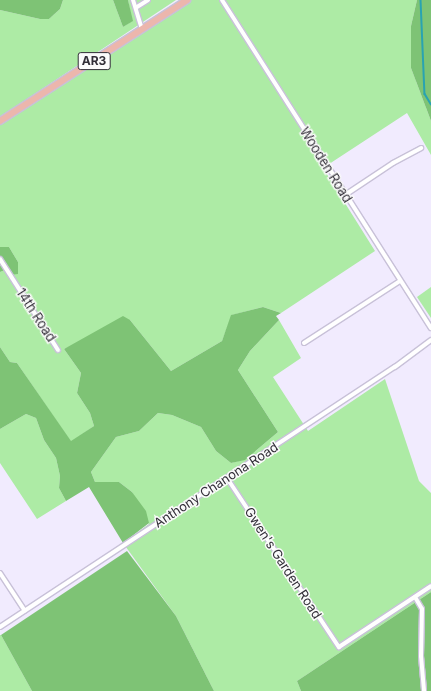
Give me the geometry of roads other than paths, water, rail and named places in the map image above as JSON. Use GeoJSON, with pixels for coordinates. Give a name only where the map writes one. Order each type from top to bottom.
{"type":"FeatureCollection","features":[{"type":"Feature","properties":{"kind":"main road","name":"AR3"},"geometry":{"type":"LineString","coordinates":[[0,121],[187,0]]}},
{"type":"Feature","properties":{"kind":"street"},"geometry":{"type":"LineString","coordinates":[[133,0],[137,7],[136,13],[142,29]]}},
{"type":"Feature","properties":{"kind":"street"},"geometry":{"type":"LineString","coordinates":[[137,7],[148,0]]}},
{"type":"Feature","properties":{"kind":"street","name":"Wooden Road"},"geometry":{"type":"LineString","coordinates":[[222,0],[431,328]]}},
{"type":"Feature","properties":{"kind":"street"},"geometry":{"type":"LineString","coordinates":[[345,195],[393,163],[421,148]]}},
{"type":"Feature","properties":{"kind":"street","name":"14th Road"},"geometry":{"type":"LineString","coordinates":[[0,259],[58,350]]}},
{"type":"Feature","properties":{"kind":"street"},"geometry":{"type":"LineString","coordinates":[[304,343],[400,281]]}},
{"type":"Feature","properties":{"kind":"street","name":"Anthony Chanona Road"},"geometry":{"type":"LineString","coordinates":[[0,627],[227,478],[431,340]]}},
{"type":"Feature","properties":{"kind":"street","name":"Gwen's Garden Road"},"geometry":{"type":"LineString","coordinates":[[227,478],[339,648],[415,597]]}},
{"type":"Feature","properties":{"kind":"street"},"geometry":{"type":"LineString","coordinates":[[0,573],[25,611]]}},
{"type":"Feature","properties":{"kind":"street"},"geometry":{"type":"LineString","coordinates":[[424,691],[421,656],[422,609],[415,597],[431,586]]}},
{"type":"Feature","properties":{"kind":"waterway"},"geometry":{"type":"LineString","coordinates":[[421,0],[425,94],[431,104]]}}]}
